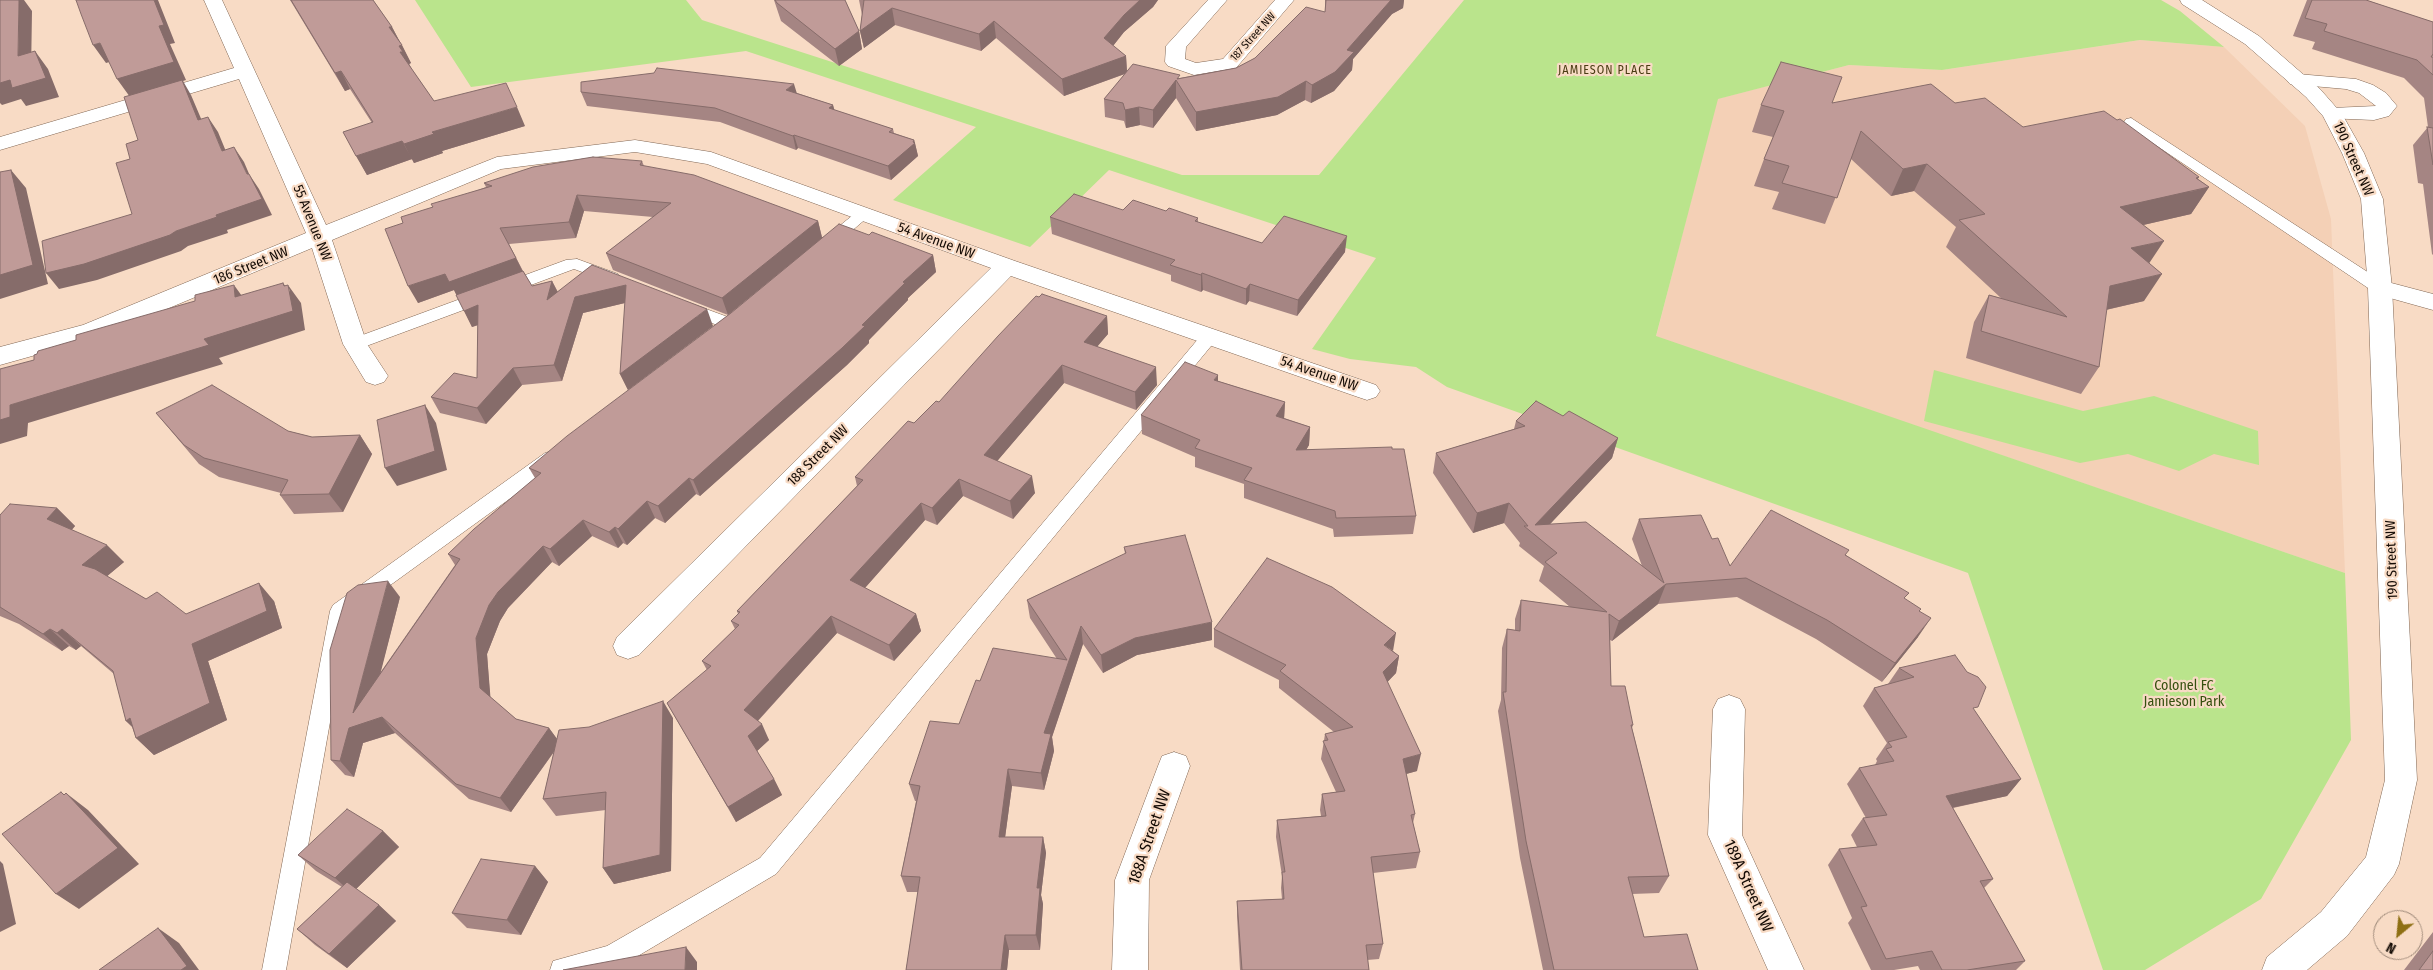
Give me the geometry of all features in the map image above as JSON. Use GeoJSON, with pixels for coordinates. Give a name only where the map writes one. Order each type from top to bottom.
{"type":"FeatureCollection","features":[{"type":"Feature","properties":{"kind":"street","name":"55 Avenue NW"},"geometry":{"type":"LineString","coordinates":[[213,0],[320,238],[355,344],[375,376]]}},
{"type":"Feature","properties":{"kind":"street","name":"187 Street NW"},"geometry":{"type":"LineString","coordinates":[[1218,0],[1176,46],[1175,62],[1194,70],[1229,64],[1285,0]]}},
{"type":"Feature","properties":{"kind":"street","name":"190 Street NW"},"geometry":{"type":"LineString","coordinates":[[2189,0],[2252,40],[2332,114],[2353,153],[2372,198],[2380,288],[2402,780],[2382,864],[2334,924],[2280,970]]}},
{"type":"Feature","properties":{"kind":"street"},"geometry":{"type":"LineString","coordinates":[[0,144],[246,71]]}},
{"type":"Feature","properties":{"kind":"street","name":"190 Street NW"},"geometry":{"type":"LineString","coordinates":[[2297,80],[2349,83],[2366,89],[2379,97],[2387,106],[2382,112],[2374,114],[2332,114]]}},
{"type":"Feature","properties":{"kind":"street","name":"54 Avenue NW"},"geometry":{"type":"LineString","coordinates":[[497,163],[635,146],[711,158],[1007,266],[1367,390]]}},
{"type":"Feature","properties":{"kind":"street","name":"186 Street NW"},"geometry":{"type":"LineString","coordinates":[[0,356],[91,331],[320,238],[497,163]]}},
{"type":"Feature","properties":{"kind":"street","name":"188 Street NW"},"geometry":{"type":"LineString","coordinates":[[628,646],[1007,266]]}},
{"type":"Feature","properties":{"kind":"street"},"geometry":{"type":"LineString","coordinates":[[2380,288],[2433,302]]}},
{"type":"Feature","properties":{"kind":"street","name":"189A Street NW"},"geometry":{"type":"LineString","coordinates":[[1730,709],[1725,835],[1786,970]]}},
{"type":"Feature","properties":{"kind":"street","name":"188A Street NW"},"geometry":{"type":"LineString","coordinates":[[1130,970],[1132,880],[1174,766]]}},
{"type":"Feature","properties":{"kind":"lane"},"geometry":{"type":"LineString","coordinates":[[2130,122],[2380,288]]}},
{"type":"Feature","properties":{"kind":"lane"},"geometry":{"type":"LineString","coordinates":[[811,257],[863,214]]}},
{"type":"Feature","properties":{"kind":"lane"},"geometry":{"type":"LineString","coordinates":[[355,344],[572,264],[577,264],[631,286]]}},
{"type":"Feature","properties":{"kind":"lane"},"geometry":{"type":"LineString","coordinates":[[676,303],[737,318]]}},
{"type":"Feature","properties":{"kind":"lane"},"geometry":{"type":"LineString","coordinates":[[714,336],[737,318]]}},
{"type":"Feature","properties":{"kind":"lane"},"geometry":{"type":"LineString","coordinates":[[562,970],[612,957],[768,866],[1210,336]]}},
{"type":"Feature","properties":{"kind":"lane"},"geometry":{"type":"LineString","coordinates":[[274,970],[340,611],[563,450]]}},
{"type":"Feature","properties":{"kind":"shaded area"},"geometry":{"type":"Polygon","coordinates":[[[2140,40],[2224,47],[2305,126],[2331,219],[2345,573],[1656,337],[1717,99],[1849,65],[1942,70],[2140,40]]]}},
{"type":"Feature","properties":{"kind":"green space","name":"Colonel FC Jamieson Park"},"geometry":{"type":"Polygon","coordinates":[[[415,0],[686,0],[702,20],[1182,175],[1319,175],[1464,0],[2161,0],[2180,11],[2224,47],[2140,40],[1942,70],[1849,65],[1718,99],[1656,336],[2345,573],[2351,740],[2261,899],[2145,970],[2103,970],[1968,573],[1447,387],[1416,367],[1350,359],[1312,349],[1376,258],[1109,170],[1030,247],[893,200],[976,127],[746,51],[471,87],[415,0]]]}},
{"type":"Feature","properties":{"kind":"green space"},"geometry":{"type":"Polygon","coordinates":[[[1934,370],[2083,411],[2154,396],[2258,431],[2259,465],[2214,454],[2179,471],[2128,454],[2080,463],[1924,421],[1934,370]]]}},
{"type":"Feature","properties":{"kind":"building"},"geometry":{"type":"Polygon","coordinates":[[[0,0],[19,0],[18,56],[35,51],[46,78],[12,88],[10,80],[0,83],[0,0]]]}},
{"type":"Feature","properties":{"kind":"building"},"geometry":{"type":"Polygon","coordinates":[[[76,0],[154,0],[164,25],[159,26],[174,62],[117,79],[100,43],[93,45],[76,0]]]}},
{"type":"Feature","properties":{"kind":"building"},"geometry":{"type":"Polygon","coordinates":[[[291,0],[373,0],[402,45],[399,46],[403,52],[400,52],[434,101],[506,83],[517,107],[432,132],[434,134],[404,144],[402,141],[356,156],[343,132],[373,122],[341,71],[335,73],[291,0]]]}},
{"type":"Feature","properties":{"kind":"building"},"geometry":{"type":"Polygon","coordinates":[[[775,0],[845,0],[859,31],[835,49],[775,0]]]}},
{"type":"Feature","properties":{"kind":"building"},"geometry":{"type":"Polygon","coordinates":[[[864,0],[1140,0],[1104,38],[1126,56],[1062,79],[994,21],[979,34],[892,8],[860,31],[864,0]]]}},
{"type":"Feature","properties":{"kind":"building"},"geometry":{"type":"Polygon","coordinates":[[[1326,0],[1391,0],[1347,50],[1354,52],[1335,72],[1312,85],[1306,81],[1278,97],[1196,112],[1176,80],[1153,110],[1139,107],[1125,110],[1123,103],[1104,99],[1133,64],[1180,75],[1177,79],[1236,68],[1255,58],[1306,7],[1325,12],[1326,0]]]}},
{"type":"Feature","properties":{"kind":"building"},"geometry":{"type":"Polygon","coordinates":[[[2312,0],[2366,0],[2433,22],[2433,54],[2431,57],[2433,57],[2433,75],[2417,60],[2324,31],[2327,24],[2305,18],[2312,0]]]}},
{"type":"Feature","properties":{"kind":"building"},"geometry":{"type":"Polygon","coordinates":[[[1781,62],[1842,77],[1832,103],[1931,84],[1955,103],[1985,98],[2023,127],[2104,111],[2117,120],[2120,119],[2199,177],[2196,178],[2209,187],[2120,207],[2164,241],[2131,248],[2162,274],[2110,286],[2099,367],[1981,331],[1989,295],[2067,317],[1959,220],[1985,214],[1927,164],[1903,169],[1861,131],[1837,198],[1782,183],[1789,166],[1764,159],[1784,111],[1761,105],[1781,62]]]}},
{"type":"Feature","properties":{"kind":"building"},"geometry":{"type":"Polygon","coordinates":[[[657,68],[794,84],[786,90],[833,105],[829,108],[893,129],[889,132],[914,140],[913,142],[915,143],[888,166],[793,136],[715,108],[581,92],[581,82],[654,73],[657,68]]]}},
{"type":"Feature","properties":{"kind":"building"},"geometry":{"type":"Polygon","coordinates":[[[182,80],[198,120],[208,117],[222,151],[234,147],[262,199],[216,215],[217,217],[176,231],[170,235],[84,264],[46,273],[42,241],[132,214],[116,163],[130,159],[126,144],[138,140],[124,97],[182,80]]]}},
{"type":"Feature","properties":{"kind":"building"},"geometry":{"type":"Polygon","coordinates":[[[2427,127],[2433,128],[2433,165],[2427,127]]]}},
{"type":"Feature","properties":{"kind":"building"},"geometry":{"type":"Polygon","coordinates":[[[593,157],[642,161],[640,165],[694,175],[818,221],[722,298],[606,253],[671,203],[577,195],[569,222],[500,228],[516,258],[449,282],[445,274],[408,286],[385,229],[403,223],[401,217],[433,207],[431,204],[492,186],[484,183],[533,167],[593,157]]]}},
{"type":"Feature","properties":{"kind":"building"},"geometry":{"type":"Polygon","coordinates":[[[11,170],[33,265],[0,275],[0,172],[11,170]]]}},
{"type":"Feature","properties":{"kind":"building"},"geometry":{"type":"Polygon","coordinates":[[[1074,194],[1123,210],[1133,200],[1166,211],[1169,208],[1198,218],[1195,221],[1262,243],[1284,216],[1347,236],[1298,300],[1250,284],[1246,289],[1202,273],[1201,275],[1170,265],[1175,260],[1050,217],[1074,194]]]}},
{"type":"Feature","properties":{"kind":"building"},"geometry":{"type":"Polygon","coordinates":[[[839,224],[869,235],[872,232],[933,255],[903,282],[905,283],[862,325],[865,326],[842,348],[693,480],[689,478],[658,506],[647,501],[618,529],[615,527],[609,532],[583,520],[550,549],[543,546],[498,592],[489,605],[476,638],[480,688],[516,719],[549,728],[500,798],[456,784],[382,717],[349,728],[340,761],[331,760],[330,650],[347,593],[358,585],[388,581],[353,713],[460,559],[448,554],[474,529],[541,473],[529,468],[567,436],[731,313],[839,224]]]}},
{"type":"Feature","properties":{"kind":"building"},"geometry":{"type":"Polygon","coordinates":[[[592,265],[707,309],[620,374],[626,285],[575,297],[554,365],[513,368],[477,408],[431,397],[454,373],[477,378],[478,305],[464,311],[456,295],[523,271],[532,286],[552,281],[547,300],[592,265]]]}},
{"type":"Feature","properties":{"kind":"building"},"geometry":{"type":"Polygon","coordinates":[[[283,283],[284,286],[288,285],[293,311],[204,339],[209,345],[10,405],[10,417],[0,420],[0,369],[34,360],[34,355],[38,351],[76,340],[76,335],[195,301],[195,295],[234,285],[235,297],[283,283]]]}},
{"type":"Feature","properties":{"kind":"building"},"geometry":{"type":"Polygon","coordinates":[[[1042,294],[1107,316],[1084,342],[1156,367],[1135,392],[1062,365],[984,455],[1032,476],[1010,501],[959,479],[932,508],[921,503],[850,580],[916,614],[889,645],[831,616],[744,710],[762,724],[748,736],[774,779],[728,807],[667,703],[711,666],[702,661],[739,625],[731,621],[740,612],[737,611],[863,480],[855,477],[908,421],[914,423],[936,401],[939,402],[1036,296],[1039,297],[1042,294]]]}},
{"type":"Feature","properties":{"kind":"building"},"geometry":{"type":"Polygon","coordinates":[[[1185,362],[1218,375],[1214,380],[1285,402],[1276,416],[1310,427],[1296,450],[1392,447],[1392,449],[1404,449],[1416,516],[1336,518],[1335,511],[1244,480],[1252,468],[1195,448],[1200,440],[1141,415],[1185,362]]]}},
{"type":"Feature","properties":{"kind":"building"},"geometry":{"type":"Polygon","coordinates":[[[212,385],[288,431],[312,437],[360,435],[329,494],[280,495],[288,480],[204,458],[184,445],[156,413],[212,385]]]}},
{"type":"Feature","properties":{"kind":"building"},"geometry":{"type":"Polygon","coordinates":[[[1536,401],[1563,416],[1569,411],[1618,438],[1535,525],[1586,522],[1664,583],[1639,519],[1701,515],[1712,539],[1718,538],[1730,566],[1771,510],[1849,550],[1845,555],[1909,593],[1904,598],[1921,609],[1919,611],[1931,618],[1895,663],[1827,620],[1746,578],[1666,584],[1619,621],[1609,614],[1611,686],[1625,686],[1633,725],[1631,725],[1669,876],[1628,877],[1644,937],[1687,934],[1698,970],[1554,970],[1526,841],[1503,692],[1506,692],[1507,629],[1520,631],[1521,600],[1607,612],[1545,562],[1557,553],[1524,526],[1528,526],[1509,503],[1477,513],[1436,453],[1525,426],[1516,421],[1536,401]]]}},
{"type":"Feature","properties":{"kind":"building"},"geometry":{"type":"Polygon","coordinates":[[[425,405],[435,451],[385,468],[377,420],[425,405]]]}},
{"type":"Feature","properties":{"kind":"building"},"geometry":{"type":"Polygon","coordinates":[[[10,504],[57,508],[47,519],[107,545],[82,565],[95,569],[146,599],[157,592],[186,614],[259,583],[267,611],[192,644],[210,703],[136,738],[130,718],[126,721],[113,671],[62,629],[57,633],[50,629],[43,634],[0,607],[0,515],[10,504]]]}},
{"type":"Feature","properties":{"kind":"building"},"geometry":{"type":"Polygon","coordinates":[[[1185,535],[1212,622],[1135,638],[1101,655],[1081,626],[1044,733],[1051,734],[1041,773],[1008,769],[999,837],[1043,837],[1037,888],[1040,888],[1036,935],[1005,935],[1001,970],[906,970],[920,877],[901,876],[920,786],[909,784],[930,721],[959,724],[976,680],[980,681],[993,648],[1067,660],[1027,600],[1126,553],[1124,547],[1185,535]]]}},
{"type":"Feature","properties":{"kind":"building"},"geometry":{"type":"Polygon","coordinates":[[[1267,558],[1332,587],[1396,633],[1384,645],[1399,656],[1383,672],[1421,754],[1403,759],[1415,814],[1411,815],[1420,852],[1371,857],[1383,944],[1366,945],[1369,970],[1242,970],[1237,901],[1284,899],[1282,872],[1285,872],[1277,820],[1326,816],[1322,794],[1345,791],[1323,741],[1328,740],[1325,734],[1353,727],[1280,671],[1286,665],[1214,629],[1267,558]]]}},
{"type":"Feature","properties":{"kind":"building"},"geometry":{"type":"Polygon","coordinates":[[[1955,655],[1967,672],[1978,677],[1986,687],[1978,707],[1973,708],[2021,779],[1946,796],[1993,879],[1980,881],[2025,961],[1967,970],[1942,970],[1932,951],[1886,959],[1861,907],[1867,906],[1839,849],[1877,845],[1863,818],[1887,815],[1859,768],[1894,761],[1886,749],[1892,747],[1888,742],[1907,737],[1874,688],[1914,677],[1899,668],[1955,655]]]}},
{"type":"Feature","properties":{"kind":"building"},"geometry":{"type":"Polygon","coordinates":[[[663,701],[660,855],[603,868],[606,792],[543,799],[559,730],[589,727],[663,701]]]}},
{"type":"Feature","properties":{"kind":"building"},"geometry":{"type":"Polygon","coordinates":[[[61,792],[64,795],[66,793],[118,848],[56,894],[2,834],[61,792]]]}},
{"type":"Feature","properties":{"kind":"building"},"geometry":{"type":"Polygon","coordinates":[[[347,809],[383,831],[335,878],[298,855],[347,809]]]}},
{"type":"Feature","properties":{"kind":"building"},"geometry":{"type":"Polygon","coordinates":[[[481,859],[535,866],[507,920],[452,913],[481,859]]]}},
{"type":"Feature","properties":{"kind":"building"},"geometry":{"type":"Polygon","coordinates":[[[347,882],[379,905],[329,954],[297,929],[347,882]]]}},
{"type":"Feature","properties":{"kind":"building"},"geometry":{"type":"Polygon","coordinates":[[[158,928],[187,966],[181,970],[99,970],[158,928]]]}},
{"type":"Feature","properties":{"kind":"building"},"geometry":{"type":"Polygon","coordinates":[[[686,947],[685,970],[563,970],[686,947]]]}},
{"type":"Feature","properties":{"kind":"building"},"geometry":{"type":"Polygon","coordinates":[[[2433,951],[2433,970],[2419,970],[2433,951]]]}},
{"type":"Feature","properties":{"kind":"district","name":"JAMIESON PLACE"},"geometry":{"type":"Point","coordinates":[1605,71]}}]}
